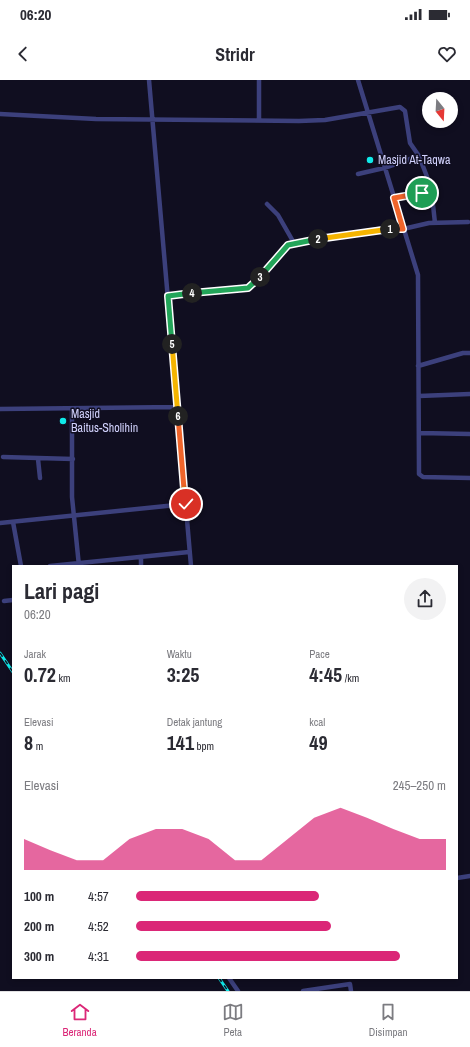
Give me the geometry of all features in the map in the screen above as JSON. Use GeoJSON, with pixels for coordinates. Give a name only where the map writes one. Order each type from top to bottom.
{"type":"FeatureCollection","features":[{"type":"Feature","properties":{"kind":"street"},"geometry":{"type":"LineString","coordinates":[[149,80],[191,565]]}},
{"type":"Feature","properties":{"kind":"street"},"geometry":{"type":"LineString","coordinates":[[259,80],[259,120]]}},
{"type":"Feature","properties":{"kind":"street"},"geometry":{"type":"LineString","coordinates":[[358,80],[418,275],[420,476],[470,478]]}},
{"type":"Feature","properties":{"kind":"street"},"geometry":{"type":"LineString","coordinates":[[0,114],[96,119],[313,121],[368,113],[396,107],[403,108],[405,111],[410,143],[419,156],[432,190],[435,223]]}},
{"type":"Feature","properties":{"kind":"street"},"geometry":{"type":"LineString","coordinates":[[358,174],[384,168],[419,156]]}},
{"type":"Feature","properties":{"kind":"street"},"geometry":{"type":"LineString","coordinates":[[394,198],[432,190]]}},
{"type":"Feature","properties":{"kind":"street"},"geometry":{"type":"LineString","coordinates":[[267,204],[278,215],[294,243]]}},
{"type":"Feature","properties":{"kind":"street"},"geometry":{"type":"LineString","coordinates":[[168,296],[248,288],[253,285],[288,245],[294,243],[372,230],[403,229],[435,223],[468,222]]}},
{"type":"Feature","properties":{"kind":"street"},"geometry":{"type":"LineString","coordinates":[[418,366],[463,353],[470,353]]}},
{"type":"Feature","properties":{"kind":"street"},"geometry":{"type":"LineString","coordinates":[[419,396],[470,394]]}},
{"type":"Feature","properties":{"kind":"street"},"geometry":{"type":"LineString","coordinates":[[0,409],[177,408]]}},
{"type":"Feature","properties":{"kind":"street"},"geometry":{"type":"LineString","coordinates":[[72,409],[72,497],[75,514],[79,564]]}},
{"type":"Feature","properties":{"kind":"street"},"geometry":{"type":"LineString","coordinates":[[420,433],[470,434]]}},
{"type":"Feature","properties":{"kind":"street"},"geometry":{"type":"LineString","coordinates":[[3,457],[73,459]]}},
{"type":"Feature","properties":{"kind":"street"},"geometry":{"type":"LineString","coordinates":[[38,459],[40,478]]}},
{"type":"Feature","properties":{"kind":"street"},"geometry":{"type":"LineString","coordinates":[[0,523],[75,514],[186,504]]}},
{"type":"Feature","properties":{"kind":"street"},"geometry":{"type":"LineString","coordinates":[[13,522],[21,565]]}},
{"type":"Feature","properties":{"kind":"street"},"geometry":{"type":"LineString","coordinates":[[64,565],[189,552]]}},
{"type":"Feature","properties":{"kind":"street"},"geometry":{"type":"LineString","coordinates":[[140,557],[141,565]]}},
{"type":"Feature","properties":{"kind":"street"},"geometry":{"type":"LineString","coordinates":[[4,601],[12,600]]}},
{"type":"Feature","properties":{"kind":"street"},"geometry":{"type":"LineString","coordinates":[[458,878],[470,876]]}},
{"type":"Feature","properties":{"kind":"street"},"geometry":{"type":"LineString","coordinates":[[230,979],[238,991]]}},
{"type":"Feature","properties":{"kind":"street"},"geometry":{"type":"LineString","coordinates":[[303,991],[327,989],[350,981],[351,991]]}},
{"type":"Feature","properties":{"kind":"railway"},"geometry":{"type":"LineString","coordinates":[[0,653],[12,671]]}},
{"type":"Feature","properties":{"kind":"railway"},"geometry":{"type":"LineString","coordinates":[[220,979],[228,991]]}},
{"type":"Feature","properties":{"kind":"place","name":"Masjid At-Taqwa"},"geometry":{"type":"Point","coordinates":[370,160]}},
{"type":"Feature","properties":{"kind":"place","name":"Masjid Baitus-Sholihin"},"geometry":{"type":"Point","coordinates":[63,421]}},
{"type":"Feature","properties":{"kind":"route"},"geometry":{"type":"LineString","coordinates":[[186,504],[168,296],[248,288],[253,285],[291,243],[357,232],[403,229],[394,198],[422,193]]}}]}
